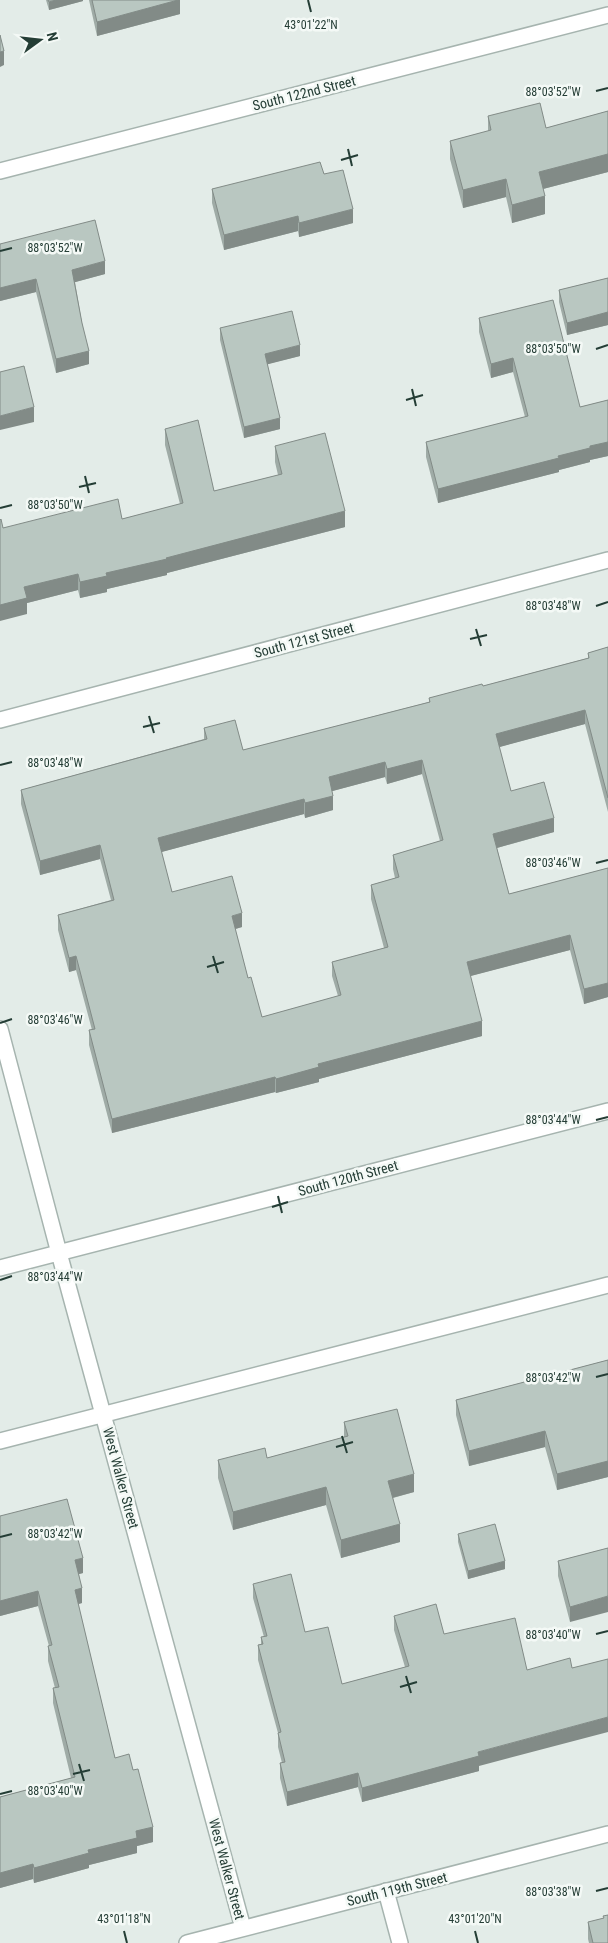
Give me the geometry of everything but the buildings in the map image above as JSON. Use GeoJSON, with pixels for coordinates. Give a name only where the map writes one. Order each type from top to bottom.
{"type":"FeatureCollection","features":[{"type":"Feature","properties":{"kind":"street","name":"South 122nd Street"},"geometry":{"type":"LineString","coordinates":[[0,171],[608,15]]}},
{"type":"Feature","properties":{"kind":"street","name":"South 121st Street"},"geometry":{"type":"LineString","coordinates":[[0,720],[608,560]]}},
{"type":"Feature","properties":{"kind":"street","name":"West Walker Street"},"geometry":{"type":"LineString","coordinates":[[0,1029],[243,1928]]}},
{"type":"Feature","properties":{"kind":"street","name":"South 120th Street"},"geometry":{"type":"LineString","coordinates":[[0,1268],[608,1111]]}},
{"type":"Feature","properties":{"kind":"street"},"geometry":{"type":"LineString","coordinates":[[0,1442],[608,1285]]}},
{"type":"Feature","properties":{"kind":"street","name":"South 119th Street"},"geometry":{"type":"LineString","coordinates":[[187,1943],[608,1834]]}},
{"type":"Feature","properties":{"kind":"street"},"geometry":{"type":"LineString","coordinates":[[386,1891],[400,1943]]}}]}
